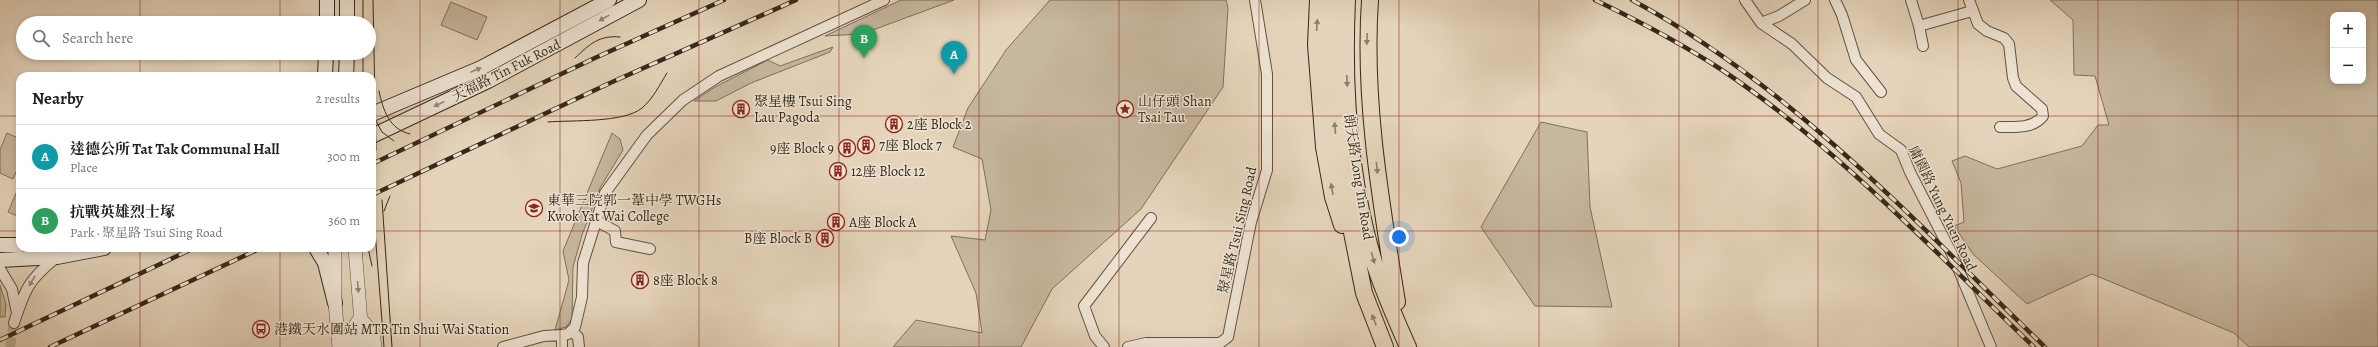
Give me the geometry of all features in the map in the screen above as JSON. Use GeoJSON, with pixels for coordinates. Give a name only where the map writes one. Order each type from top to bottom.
{"type":"FeatureCollection","features":[{"type":"Feature","properties":{"kind":"main road"},"geometry":{"type":"LineString","coordinates":[[326,0],[327,16]]}},
{"type":"Feature","properties":{"kind":"main road"},"geometry":{"type":"LineString","coordinates":[[347,0],[347,16]]}},
{"type":"Feature","properties":{"kind":"main road","name":"天福路 Tin Fuk Road"},"geometry":{"type":"LineString","coordinates":[[376,111],[481,68],[609,0]]}},
{"type":"Feature","properties":{"kind":"main road","name":"天福路 Tin Fuk Road"},"geometry":{"type":"LineString","coordinates":[[376,134],[488,81],[639,0]]}},
{"type":"Feature","properties":{"kind":"main road"},"geometry":{"type":"LineString","coordinates":[[1318,0],[1316,45],[1324,147],[1333,197],[1364,293]]}},
{"type":"Feature","properties":{"kind":"main road","name":"朗天路 Long Tin Road"},"geometry":{"type":"LineString","coordinates":[[1332,0],[1332,91],[1340,167],[1364,293],[1385,347]]}},
{"type":"Feature","properties":{"kind":"main road","name":"朗天路 Long Tin Road"},"geometry":{"type":"LineString","coordinates":[[1347,0],[1346,50],[1349,117],[1364,220],[1375,263],[1405,340]]}},
{"type":"Feature","properties":{"kind":"main road"},"geometry":{"type":"LineString","coordinates":[[1370,0],[1367,42],[1372,123],[1378,185],[1405,340]]}},
{"type":"Feature","properties":{"kind":"main road"},"geometry":{"type":"LineString","coordinates":[[324,72],[325,60]]}},
{"type":"Feature","properties":{"kind":"main road"},"geometry":{"type":"LineString","coordinates":[[0,245],[16,245]]}},
{"type":"Feature","properties":{"kind":"main road"},"geometry":{"type":"LineString","coordinates":[[0,260],[57,257],[83,252]]}},
{"type":"Feature","properties":{"kind":"main road"},"geometry":{"type":"LineString","coordinates":[[318,252],[325,263],[335,303]]}},
{"type":"Feature","properties":{"kind":"street"},"geometry":{"type":"LineString","coordinates":[[504,347],[544,336],[562,335],[572,331],[577,322],[582,297],[582,263],[605,193],[618,173],[647,135],[683,100],[719,76],[884,0]]}},
{"type":"Feature","properties":{"kind":"street","name":"聚星路 Tsui Sing Road"},"geometry":{"type":"LineString","coordinates":[[1128,347],[1146,343],[1220,343],[1228,337],[1252,222],[1267,170],[1267,74],[1255,0]]}},
{"type":"Feature","properties":{"kind":"street","name":"庸園路 Yung Yuen Road"},"geometry":{"type":"LineString","coordinates":[[1745,0],[1762,23],[1792,44],[1827,78],[1856,97],[1879,134],[1901,150],[1910,172],[1952,254],[1991,347]]}},
{"type":"Feature","properties":{"kind":"street"},"geometry":{"type":"LineString","coordinates":[[1762,23],[1779,16],[1787,4],[1804,0]]}},
{"type":"Feature","properties":{"kind":"street"},"geometry":{"type":"LineString","coordinates":[[1835,0],[1842,15],[1856,60],[1880,92]]}},
{"type":"Feature","properties":{"kind":"street"},"geometry":{"type":"LineString","coordinates":[[1911,0],[1923,46]]}},
{"type":"Feature","properties":{"kind":"street"},"geometry":{"type":"LineString","coordinates":[[1969,0],[1978,24],[2004,38],[2009,44],[2013,78],[2016,86],[2042,109],[2043,116],[2035,123],[2018,127],[2000,127]]}},
{"type":"Feature","properties":{"kind":"street"},"geometry":{"type":"LineString","coordinates":[[1919,26],[1972,11]]}},
{"type":"Feature","properties":{"kind":"street"},"geometry":{"type":"LineString","coordinates":[[1104,347],[1095,336],[1084,306],[1151,218]]}},
{"type":"Feature","properties":{"kind":"street"},"geometry":{"type":"LineString","coordinates":[[595,220],[615,231],[616,242],[650,249]]}},
{"type":"Feature","properties":{"kind":"street"},"geometry":{"type":"LineString","coordinates":[[335,252],[335,303],[339,347]]}},
{"type":"Feature","properties":{"kind":"street"},"geometry":{"type":"LineString","coordinates":[[355,252],[363,347]]}},
{"type":"Feature","properties":{"kind":"street"},"geometry":{"type":"LineString","coordinates":[[0,270],[12,289],[16,318],[36,274],[57,257]]}},
{"type":"Feature","properties":{"kind":"street"},"geometry":{"type":"LineString","coordinates":[[351,347],[350,334],[360,318]]}},
{"type":"Feature","properties":{"kind":"street"},"geometry":{"type":"LineString","coordinates":[[360,318],[373,333],[375,347]]}},
{"type":"Feature","properties":{"kind":"street"},"geometry":{"type":"LineString","coordinates":[[572,331],[578,337],[579,347]]}},
{"type":"Feature","properties":{"kind":"street"},"geometry":{"type":"LineString","coordinates":[[562,335],[562,347]]}},
{"type":"Feature","properties":{"kind":"shaded area"},"geometry":{"type":"Polygon","coordinates":[[[901,0],[954,0],[862,34],[825,36],[901,0]]]}},
{"type":"Feature","properties":{"kind":"shaded area"},"geometry":{"type":"Polygon","coordinates":[[[1050,0],[1226,0],[1228,8],[1223,87],[1141,209],[1052,289],[1021,347],[893,347],[916,320],[982,333],[976,293],[951,236],[985,240],[991,210],[982,159],[953,147],[968,108],[1006,50],[1050,0]]]}},
{"type":"Feature","properties":{"kind":"shaded area"},"geometry":{"type":"Polygon","coordinates":[[[2050,0],[2378,0],[2378,347],[2249,347],[2234,333],[2092,274],[2027,304],[1973,254],[1954,226],[1964,222],[1961,183],[1952,161],[1965,156],[1997,169],[2082,146],[2098,125],[2109,125],[2095,76],[2074,75],[2073,20],[2050,0]]]}},
{"type":"Feature","properties":{"kind":"shaded area"},"geometry":{"type":"Polygon","coordinates":[[[451,2],[487,17],[477,40],[441,25],[451,2]]]}},
{"type":"Feature","properties":{"kind":"shaded area"},"geometry":{"type":"Polygon","coordinates":[[[833,47],[830,52],[751,83],[716,101],[694,101],[715,87],[768,60],[780,66],[833,47]]]}},
{"type":"Feature","properties":{"kind":"shaded area"},"geometry":{"type":"Polygon","coordinates":[[[1541,122],[1587,132],[1590,207],[1612,307],[1535,306],[1481,227],[1541,122]]]}},
{"type":"Feature","properties":{"kind":"shaded area"},"geometry":{"type":"Polygon","coordinates":[[[7,133],[16,137],[16,172],[13,179],[0,173],[0,150],[7,133]]]}},
{"type":"Feature","properties":{"kind":"shaded area"},"geometry":{"type":"Polygon","coordinates":[[[612,133],[620,139],[623,150],[600,188],[582,235],[573,267],[572,319],[566,327],[555,330],[569,280],[563,251],[612,133]]]}},
{"type":"Feature","properties":{"kind":"shaded area"},"geometry":{"type":"Polygon","coordinates":[[[16,193],[16,215],[8,212],[16,193]]]}},
{"type":"Feature","properties":{"kind":"shaded area"},"geometry":{"type":"Polygon","coordinates":[[[0,285],[6,304],[5,317],[0,317],[0,285]]]}},
{"type":"Feature","properties":{"kind":"tunnel"},"geometry":{"type":"LineString","coordinates":[[10,347],[14,323]]}},
{"type":"Feature","properties":{"kind":"tram line"},"geometry":{"type":"LineString","coordinates":[[363,0],[363,16]]}},
{"type":"Feature","properties":{"kind":"tram line"},"geometry":{"type":"LineString","coordinates":[[373,0],[373,16]]}},
{"type":"Feature","properties":{"kind":"tram line"},"geometry":{"type":"LineString","coordinates":[[786,3],[793,0]]}},
{"type":"Feature","properties":{"kind":"tram line"},"geometry":{"type":"LineString","coordinates":[[575,58],[600,39],[606,37],[620,37]]}},
{"type":"Feature","properties":{"kind":"tram line"},"geometry":{"type":"LineString","coordinates":[[363,60],[363,72]]}},
{"type":"Feature","properties":{"kind":"tram line"},"geometry":{"type":"LineString","coordinates":[[374,60],[374,72]]}},
{"type":"Feature","properties":{"kind":"tram line"},"geometry":{"type":"LineString","coordinates":[[548,122],[597,120],[634,113],[650,100],[667,73]]}},
{"type":"Feature","properties":{"kind":"tram line"},"geometry":{"type":"LineString","coordinates":[[379,91],[388,118],[397,128],[410,134]]}},
{"type":"Feature","properties":{"kind":"tram line"},"geometry":{"type":"LineString","coordinates":[[376,121],[382,132],[394,141]]}},
{"type":"Feature","properties":{"kind":"tram line"},"geometry":{"type":"LineString","coordinates":[[384,211],[390,196]]}},
{"type":"Feature","properties":{"kind":"tram line"},"geometry":{"type":"LineString","coordinates":[[382,200],[392,347]]}},
{"type":"Feature","properties":{"kind":"tram line"},"geometry":{"type":"LineString","coordinates":[[376,244],[384,347]]}},
{"type":"Feature","properties":{"kind":"tram line"},"geometry":{"type":"LineString","coordinates":[[369,252],[372,266]]}},
{"type":"Feature","properties":{"kind":"railway"},"geometry":{"type":"LineString","coordinates":[[376,162],[597,57],[724,0]]}},
{"type":"Feature","properties":{"kind":"railway"},"geometry":{"type":"LineString","coordinates":[[376,193],[610,83],[796,0]]}},
{"type":"Feature","properties":{"kind":"railway"},"geometry":{"type":"LineString","coordinates":[[1595,0],[1660,33],[1707,60],[1765,100],[1806,133],[1884,202],[2034,347]]}},
{"type":"Feature","properties":{"kind":"railway"},"geometry":{"type":"LineString","coordinates":[[1632,0],[1690,35],[1746,73],[1799,115],[1900,205],[2045,347]]}},
{"type":"Feature","properties":{"kind":"railway"},"geometry":{"type":"LineString","coordinates":[[0,340],[186,252]]}},
{"type":"Feature","properties":{"kind":"railway"},"geometry":{"type":"LineString","coordinates":[[50,347],[252,252]]}},
{"type":"Feature","properties":{"kind":"place","name":"抗戰英雄烈士塚"},"geometry":{"type":"Point","coordinates":[864,58]}},
{"type":"Feature","properties":{"kind":"place","name":"達德公所 Tat Tak Communal Hall"},"geometry":{"type":"Point","coordinates":[954,74]}},
{"type":"Feature","properties":{"kind":"place","name":"聚星樓 Tsui Sing Lau Pagoda"},"geometry":{"type":"Point","coordinates":[741,109]}},
{"type":"Feature","properties":{"kind":"place","name":"山仔頭 Shan Tsai Tau"},"geometry":{"type":"Point","coordinates":[1125,109]}},
{"type":"Feature","properties":{"kind":"place","name":"2座 Block 2"},"geometry":{"type":"Point","coordinates":[894,124]}},
{"type":"Feature","properties":{"kind":"place","name":"7座 Block 7"},"geometry":{"type":"Point","coordinates":[866,145]}},
{"type":"Feature","properties":{"kind":"place","name":"9座 Block 9"},"geometry":{"type":"Point","coordinates":[847,148]}},
{"type":"Feature","properties":{"kind":"place","name":"12座 Block 12"},"geometry":{"type":"Point","coordinates":[838,171]}},
{"type":"Feature","properties":{"kind":"place","name":"東華三院郭一葦中學 TWGHs Kwok Yat Wai College"},"geometry":{"type":"Point","coordinates":[534,208]}},
{"type":"Feature","properties":{"kind":"place","name":"A座 Block A"},"geometry":{"type":"Point","coordinates":[836,222]}},
{"type":"Feature","properties":{"kind":"place","name":"B座 Block B"},"geometry":{"type":"Point","coordinates":[825,238]}},
{"type":"Feature","properties":{"kind":"place","name":"8座 Block 8"},"geometry":{"type":"Point","coordinates":[640,280]}},
{"type":"Feature","properties":{"kind":"place","name":"港鐵天水圍站 MTR Tin Shui Wai Station"},"geometry":{"type":"Point","coordinates":[261,329]}}]}
